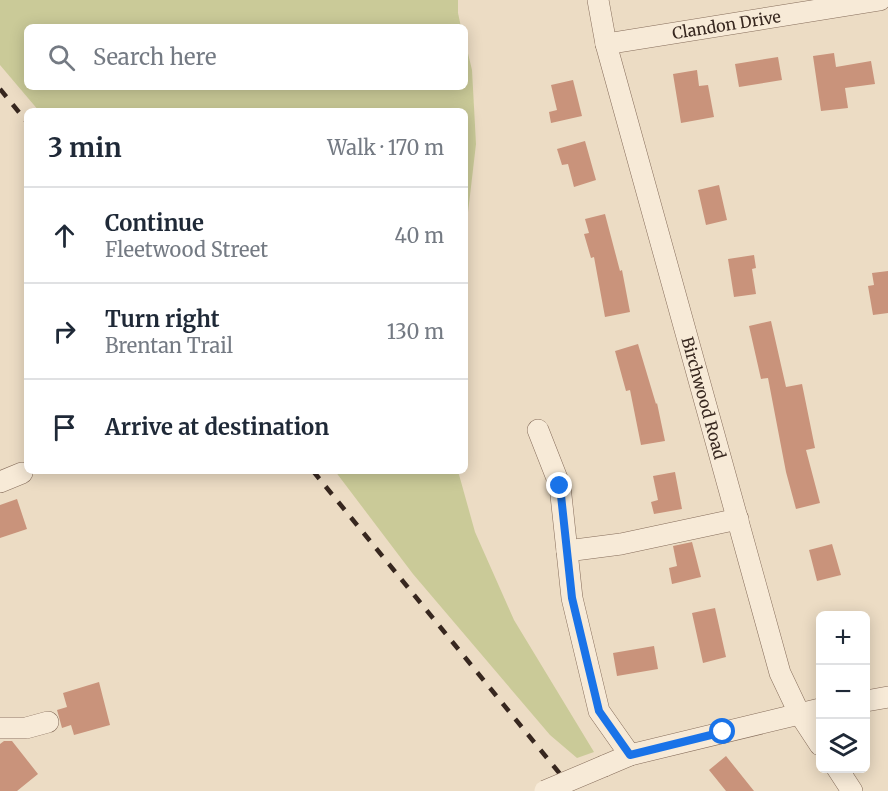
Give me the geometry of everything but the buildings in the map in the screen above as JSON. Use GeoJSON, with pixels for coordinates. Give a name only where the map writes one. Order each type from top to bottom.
{"type":"FeatureCollection","features":[{"type":"Feature","properties":{"kind":"street","name":"Birchwood Road"},"geometry":{"type":"LineString","coordinates":[[598,0],[606,44],[780,673],[799,713],[816,739]]}},
{"type":"Feature","properties":{"kind":"street","name":"Clandon Drive"},"geometry":{"type":"LineString","coordinates":[[606,44],[880,0]]}},
{"type":"Feature","properties":{"kind":"street"},"geometry":{"type":"LineString","coordinates":[[538,430],[560,486],[572,598],[599,711],[630,755]]}},
{"type":"Feature","properties":{"kind":"street"},"geometry":{"type":"LineString","coordinates":[[0,482],[22,473]]}},
{"type":"Feature","properties":{"kind":"street"},"geometry":{"type":"LineString","coordinates":[[567,551],[621,544],[738,519]]}},
{"type":"Feature","properties":{"kind":"street"},"geometry":{"type":"LineString","coordinates":[[870,700],[888,696]]}},
{"type":"Feature","properties":{"kind":"street"},"geometry":{"type":"LineString","coordinates":[[545,791],[630,755],[816,710]]}},
{"type":"Feature","properties":{"kind":"street"},"geometry":{"type":"LineString","coordinates":[[0,728],[26,728],[48,722]]}},
{"type":"Feature","properties":{"kind":"street"},"geometry":{"type":"LineString","coordinates":[[840,773],[852,791]]}},
{"type":"Feature","properties":{"kind":"green space"},"geometry":{"type":"Polygon","coordinates":[[[0,0],[458,0],[460,24],[24,24],[24,90],[468,90],[468,53],[472,70],[476,144],[468,212],[468,108],[36,108],[0,65],[0,0]]]}},
{"type":"Feature","properties":{"kind":"green space"},"geometry":{"type":"Polygon","coordinates":[[[337,474],[459,474],[475,532],[514,620],[594,752],[577,758],[550,735],[413,574],[337,474]]]}},
{"type":"Feature","properties":{"kind":"railway"},"geometry":{"type":"LineString","coordinates":[[0,89],[24,118]]}},
{"type":"Feature","properties":{"kind":"railway"},"geometry":{"type":"LineString","coordinates":[[315,474],[574,791]]}},
{"type":"Feature","properties":{"kind":"route"},"geometry":{"type":"LineString","coordinates":[[560,486],[572,598],[599,711],[630,755],[723,732]]}}]}
